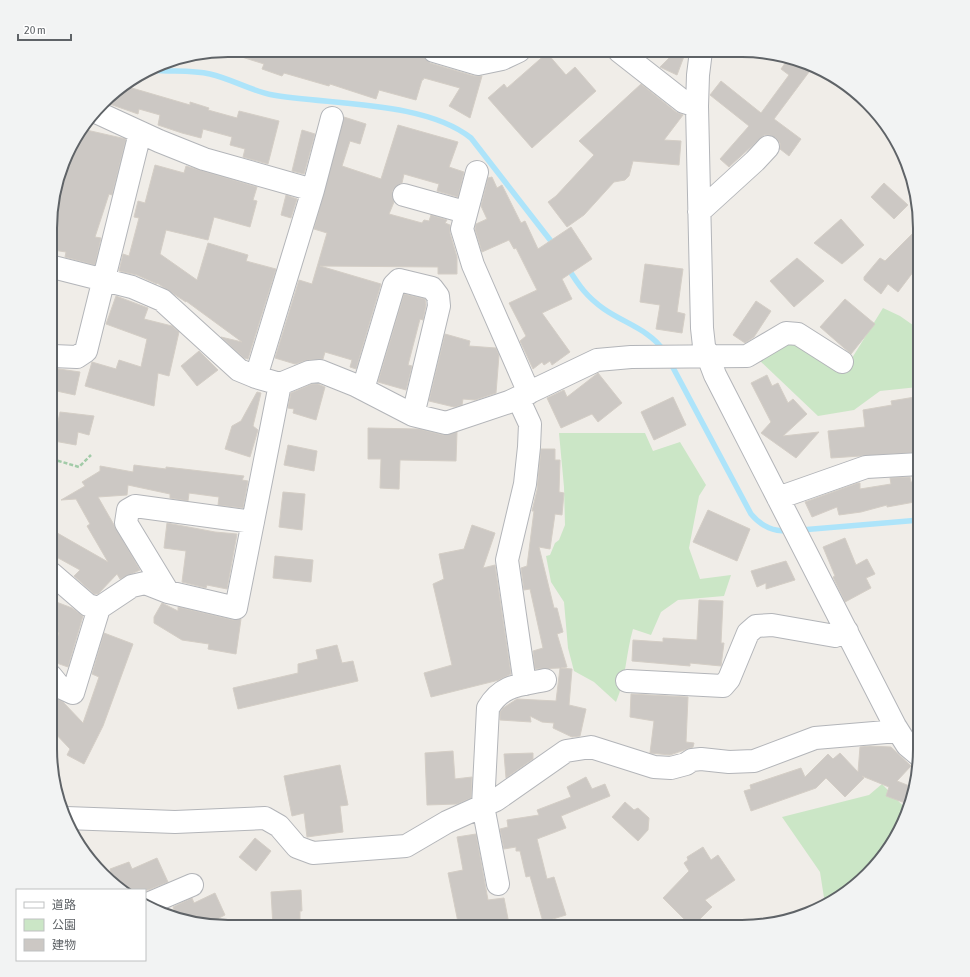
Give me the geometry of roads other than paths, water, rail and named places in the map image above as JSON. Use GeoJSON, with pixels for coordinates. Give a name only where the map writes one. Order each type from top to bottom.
{"type":"FeatureCollection","features":[{"type":"Feature","properties":{"kind":"street"},"geometry":{"type":"LineString","coordinates":[[458,57],[478,64],[506,57]]}},
{"type":"Feature","properties":{"kind":"street"},"geometry":{"type":"LineString","coordinates":[[627,57],[684,102],[697,106]]}},
{"type":"Feature","properties":{"kind":"street"},"geometry":{"type":"LineString","coordinates":[[700,57],[697,106],[699,212],[702,328],[707,355],[715,375],[898,731],[907,745],[913,750]]}},
{"type":"Feature","properties":{"kind":"street"},"geometry":{"type":"LineString","coordinates":[[100,114],[140,133],[204,159],[313,190]]}},
{"type":"Feature","properties":{"kind":"street"},"geometry":{"type":"LineString","coordinates":[[256,377],[313,190],[332,118]]}},
{"type":"Feature","properties":{"kind":"street"},"geometry":{"type":"LineString","coordinates":[[57,356],[77,357],[86,351],[140,133]]}},
{"type":"Feature","properties":{"kind":"street"},"geometry":{"type":"LineString","coordinates":[[699,212],[755,161],[768,147]]}},
{"type":"Feature","properties":{"kind":"street"},"geometry":{"type":"LineString","coordinates":[[477,172],[465,212],[462,229],[473,266],[524,395],[530,424],[525,484],[507,560],[535,682],[509,688],[495,697],[488,708],[483,806],[498,884]]}},
{"type":"Feature","properties":{"kind":"street"},"geometry":{"type":"LineString","coordinates":[[404,195],[465,212]]}},
{"type":"Feature","properties":{"kind":"street"},"geometry":{"type":"LineString","coordinates":[[57,268],[132,287],[162,300],[239,370],[256,377],[280,384],[309,372],[320,371],[363,389],[413,415],[446,423],[524,395],[597,360],[631,357],[707,355],[747,356],[786,333],[798,334],[842,362]]}},
{"type":"Feature","properties":{"kind":"street"},"geometry":{"type":"LineString","coordinates":[[363,389],[394,285],[399,280],[432,288],[438,296],[439,306],[413,415]]}},
{"type":"Feature","properties":{"kind":"street"},"geometry":{"type":"LineString","coordinates":[[57,683],[60,687],[73,693],[99,608],[132,586],[145,583],[168,592],[236,608],[280,384]]}},
{"type":"Feature","properties":{"kind":"street"},"geometry":{"type":"LineString","coordinates":[[778,498],[866,467],[913,464]]}},
{"type":"Feature","properties":{"kind":"street"},"geometry":{"type":"LineString","coordinates":[[168,592],[126,523],[128,510],[134,506],[253,522]]}},
{"type":"Feature","properties":{"kind":"street"},"geometry":{"type":"LineString","coordinates":[[57,577],[88,605],[99,608]]}},
{"type":"Feature","properties":{"kind":"street"},"geometry":{"type":"LineString","coordinates":[[627,681],[723,686],[729,680],[748,633],[756,626],[772,625],[835,636],[847,631]]}},
{"type":"Feature","properties":{"kind":"street"},"geometry":{"type":"LineString","coordinates":[[72,818],[175,822],[265,818],[279,826],[297,847],[313,853],[406,846],[447,822],[496,800],[566,752],[584,747],[599,749],[654,767],[671,768],[701,758],[729,762],[754,761],[815,738],[898,731]]}},
{"type":"Feature","properties":{"kind":"street"},"geometry":{"type":"LineString","coordinates":[[152,902],[192,885]]}},
{"type":"Feature","properties":{"kind":"waterway"},"geometry":{"type":"LineString","coordinates":[[162,70],[210,74],[257,91],[273,95],[376,106],[429,117],[452,126],[471,138],[554,245]]}},
{"type":"Feature","properties":{"kind":"waterway"},"geometry":{"type":"LineString","coordinates":[[568,268],[588,296],[604,309],[644,332],[664,351]]}},
{"type":"Feature","properties":{"kind":"waterway"},"geometry":{"type":"LineString","coordinates":[[670,362],[751,514],[755,519],[769,528],[779,531],[791,531]]}},
{"type":"Feature","properties":{"kind":"waterway"},"geometry":{"type":"LineString","coordinates":[[801,530],[913,521]]}}]}
